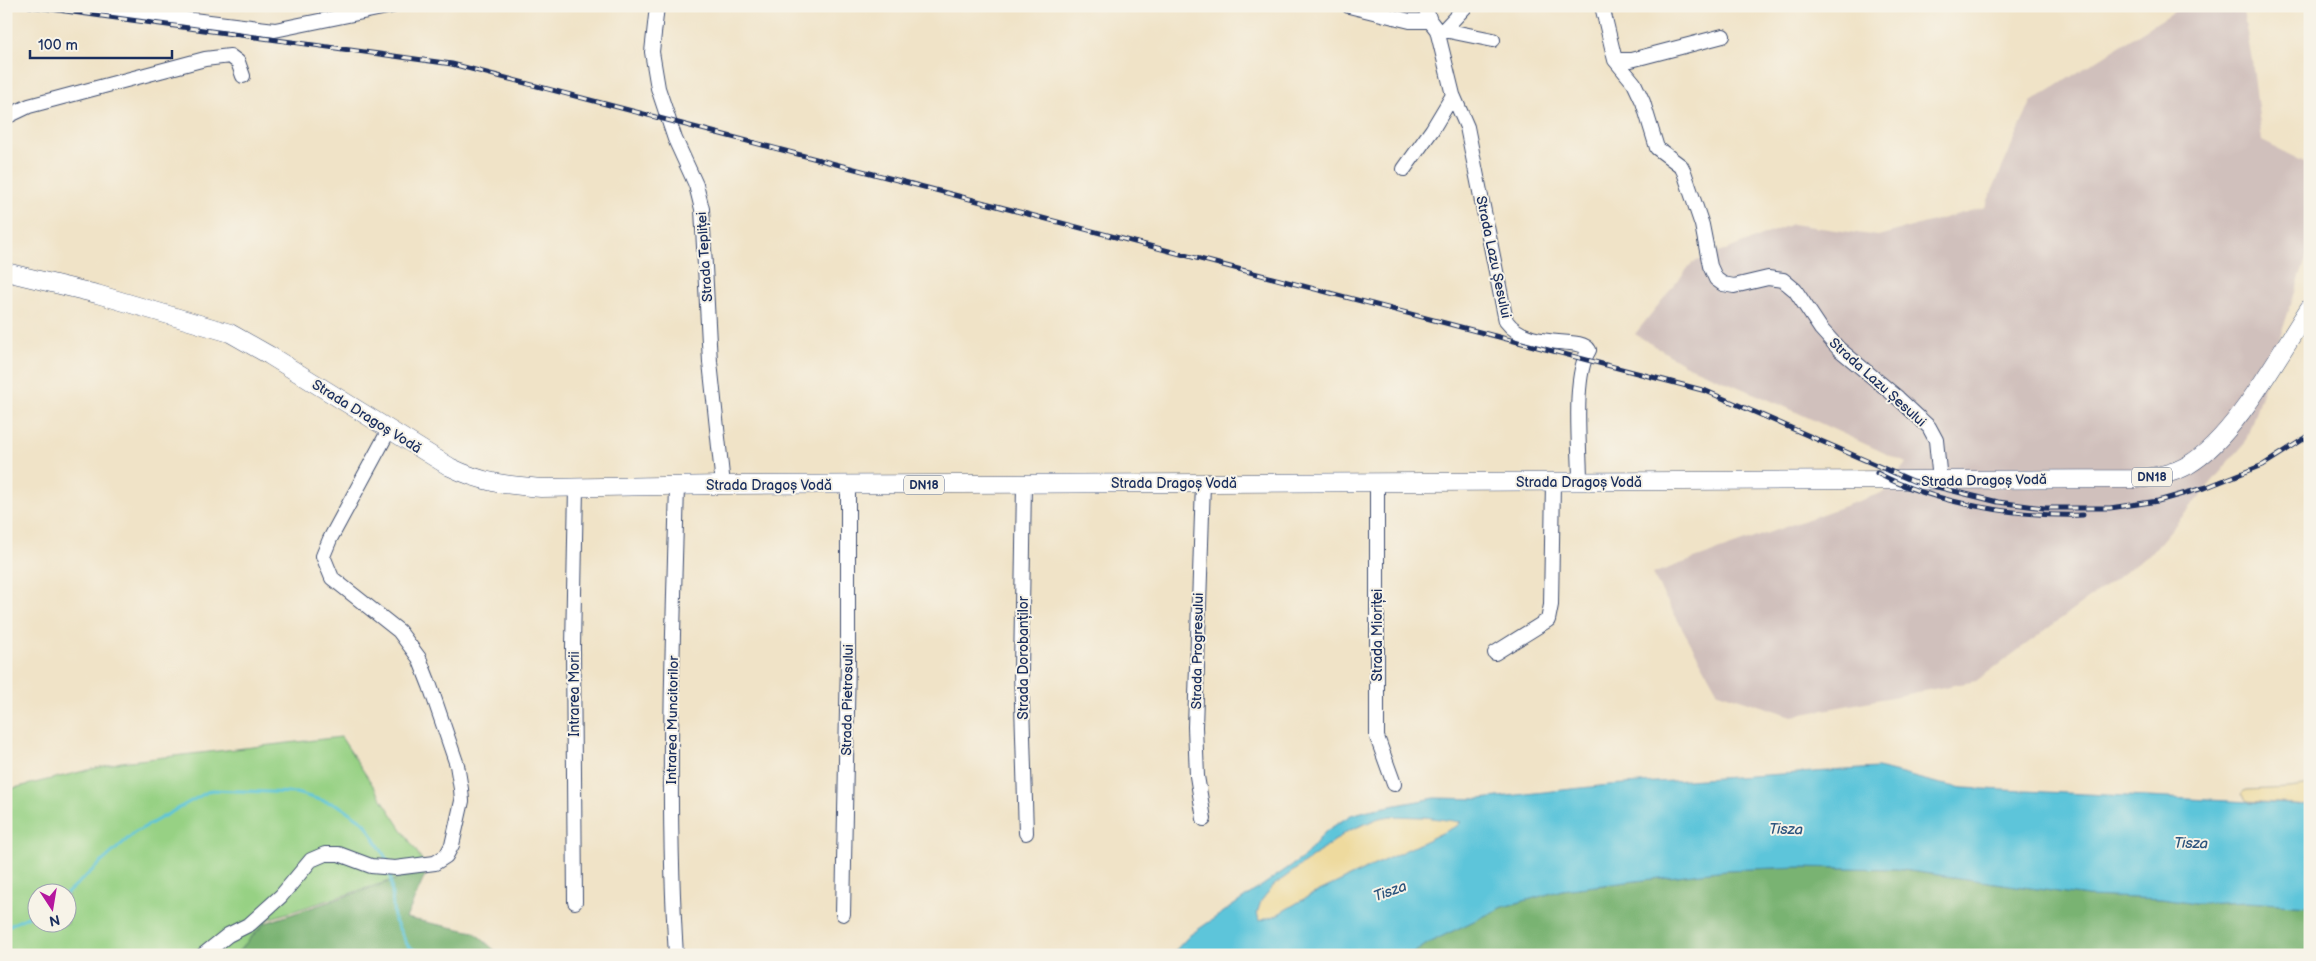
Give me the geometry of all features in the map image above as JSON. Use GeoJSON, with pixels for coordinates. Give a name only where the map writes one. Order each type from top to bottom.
{"type":"FeatureCollection","features":[{"type":"Feature","properties":{"kind":"main road","name":"Strada Dragoș Vodă"},"geometry":{"type":"LineString","coordinates":[[6,272],[96,294],[230,333],[450,467],[475,479],[522,487],[2128,480],[2175,471],[2190,464],[2204,453],[2230,425],[2258,388],[2310,307]]}},
{"type":"Feature","properties":{"kind":"street"},"geometry":{"type":"LineString","coordinates":[[77,6],[275,30],[392,6]]}},
{"type":"Feature","properties":{"kind":"street","name":"Strada Tepliței"},"geometry":{"type":"LineString","coordinates":[[657,6],[652,52],[658,88],[675,138],[696,185],[702,209],[710,362],[723,485]]}},
{"type":"Feature","properties":{"kind":"street"},"geometry":{"type":"LineString","coordinates":[[1348,6],[1410,20],[1430,21]]}},
{"type":"Feature","properties":{"kind":"street","name":"Strada Lazu Șesului"},"geometry":{"type":"LineString","coordinates":[[1425,6],[1430,21],[1441,32],[1453,95],[1467,126],[1506,321],[1522,336],[1541,340],[1584,344],[1589,350],[1582,367],[1580,382],[1580,481]]}},
{"type":"Feature","properties":{"kind":"street"},"geometry":{"type":"LineString","coordinates":[[1441,32],[1466,6]]}},
{"type":"Feature","properties":{"kind":"street","name":"Strada Lazu Șesului"},"geometry":{"type":"LineString","coordinates":[[1602,6],[1615,60],[1634,83],[1657,148],[1680,166],[1684,172],[1702,225],[1710,266],[1716,279],[1723,284],[1734,286],[1768,278],[1783,280],[1795,290],[1821,329],[1839,349],[1898,398],[1929,427],[1936,440],[1940,481]]}},
{"type":"Feature","properties":{"kind":"street"},"geometry":{"type":"LineString","coordinates":[[1441,32],[1493,40]]}},
{"type":"Feature","properties":{"kind":"street"},"geometry":{"type":"LineString","coordinates":[[1615,60],[1631,60],[1723,36]]}},
{"type":"Feature","properties":{"kind":"street"},"geometry":{"type":"LineString","coordinates":[[6,117],[29,106],[205,59],[230,56],[238,62],[243,76]]}},
{"type":"Feature","properties":{"kind":"street"},"geometry":{"type":"LineString","coordinates":[[1404,169],[1432,130],[1453,95]]}},
{"type":"Feature","properties":{"kind":"street"},"geometry":{"type":"LineString","coordinates":[[203,955],[228,936],[250,924],[281,896],[306,866],[324,854],[339,854],[371,866],[389,868],[435,863],[446,856],[452,845],[462,801],[457,765],[419,658],[399,631],[332,578],[324,562],[324,550],[389,430]]}},
{"type":"Feature","properties":{"kind":"street","name":"Strada Mioriței"},"geometry":{"type":"LineString","coordinates":[[1377,482],[1377,737],[1394,784]]}},
{"type":"Feature","properties":{"kind":"street"},"geometry":{"type":"LineString","coordinates":[[1495,653],[1548,620],[1551,605],[1553,482]]}},
{"type":"Feature","properties":{"kind":"street","name":"Strada Progresului"},"geometry":{"type":"LineString","coordinates":[[1203,483],[1195,727],[1197,776],[1204,819]]}},
{"type":"Feature","properties":{"kind":"street","name":"Strada Dorobanților"},"geometry":{"type":"LineString","coordinates":[[1024,484],[1021,672],[1026,832]]}},
{"type":"Feature","properties":{"kind":"street","name":"Strada Pietrosului"},"geometry":{"type":"LineString","coordinates":[[844,914],[848,659],[848,485]]}},
{"type":"Feature","properties":{"kind":"street","name":"Intrarea Morii"},"geometry":{"type":"LineString","coordinates":[[575,902],[574,647],[576,486]]}},
{"type":"Feature","properties":{"kind":"street","name":"Intrarea Muncitorilor"},"geometry":{"type":"LineString","coordinates":[[676,955],[672,882],[671,762],[677,486]]}},
{"type":"Feature","properties":{"kind":"shaded area"},"geometry":{"type":"Polygon","coordinates":[[[2183,6],[2242,6],[2252,60],[2262,141],[2310,165],[2310,247],[2245,443],[2152,552],[1976,681],[1792,716],[1718,692],[1652,574],[1887,491],[1906,463],[1781,405],[1684,364],[1635,334],[1692,263],[1792,224],[1878,236],[1985,207],[2031,102],[2183,6]]]}},
{"type":"Feature","properties":{"kind":"green space"},"geometry":{"type":"Polygon","coordinates":[[[341,737],[428,869],[268,919],[235,955],[6,955],[6,790],[121,762],[341,737]]]}},
{"type":"Feature","properties":{"kind":"green space"},"geometry":{"type":"Polygon","coordinates":[[[1799,867],[1896,869],[2087,896],[2163,899],[2195,904],[2248,902],[2310,906],[2310,955],[1410,955],[1430,942],[1503,907],[1562,890],[1726,870],[1799,867]]]}},
{"type":"Feature","properties":{"kind":"green space"},"geometry":{"type":"Polygon","coordinates":[[[428,869],[406,918],[474,932],[500,955],[235,955],[265,923],[428,869]]]}},
{"type":"Feature","properties":{"kind":"sand"},"geometry":{"type":"Polygon","coordinates":[[[2310,785],[2310,805],[2247,801],[2242,794],[2247,790],[2310,785]]]}},
{"type":"Feature","properties":{"kind":"sand"},"geometry":{"type":"Polygon","coordinates":[[[1391,816],[1461,821],[1457,826],[1309,896],[1275,916],[1259,921],[1257,913],[1261,901],[1273,886],[1348,831],[1379,818],[1391,816]]]}},
{"type":"Feature","properties":{"kind":"water","name":"Tisza"},"geometry":{"type":"Polygon","coordinates":[[[1877,768],[1963,788],[2310,805],[2310,906],[2248,902],[2195,904],[2163,899],[2087,896],[1896,869],[1799,867],[1726,870],[1562,890],[1503,907],[1430,942],[1410,955],[1171,955],[1190,935],[1304,857],[1326,831],[1351,815],[1435,798],[1480,799],[1609,785],[1877,768]],[[1391,816],[1379,818],[1348,831],[1273,886],[1261,901],[1257,913],[1259,921],[1275,916],[1309,896],[1457,826],[1461,822],[1425,817],[1391,816]]]}},
{"type":"Feature","properties":{"kind":"waterway"},"geometry":{"type":"LineString","coordinates":[[77,884],[134,833],[211,790],[296,793],[338,805],[365,823],[389,863]]}},
{"type":"Feature","properties":{"kind":"waterway"},"geometry":{"type":"LineString","coordinates":[[390,871],[394,919],[408,946],[423,955]]}},
{"type":"Feature","properties":{"kind":"waterway"},"geometry":{"type":"LineString","coordinates":[[6,927],[28,917]]}},
{"type":"Feature","properties":{"kind":"railway"},"geometry":{"type":"LineString","coordinates":[[29,6],[452,64],[1706,391],[1913,481],[1998,502],[2044,508],[2110,508],[2158,501],[2207,487],[2263,465],[2310,435]]}},
{"type":"Feature","properties":{"kind":"railway"},"geometry":{"type":"LineString","coordinates":[[1877,473],[1925,493],[1977,506],[2032,514],[2083,515]]}}]}
